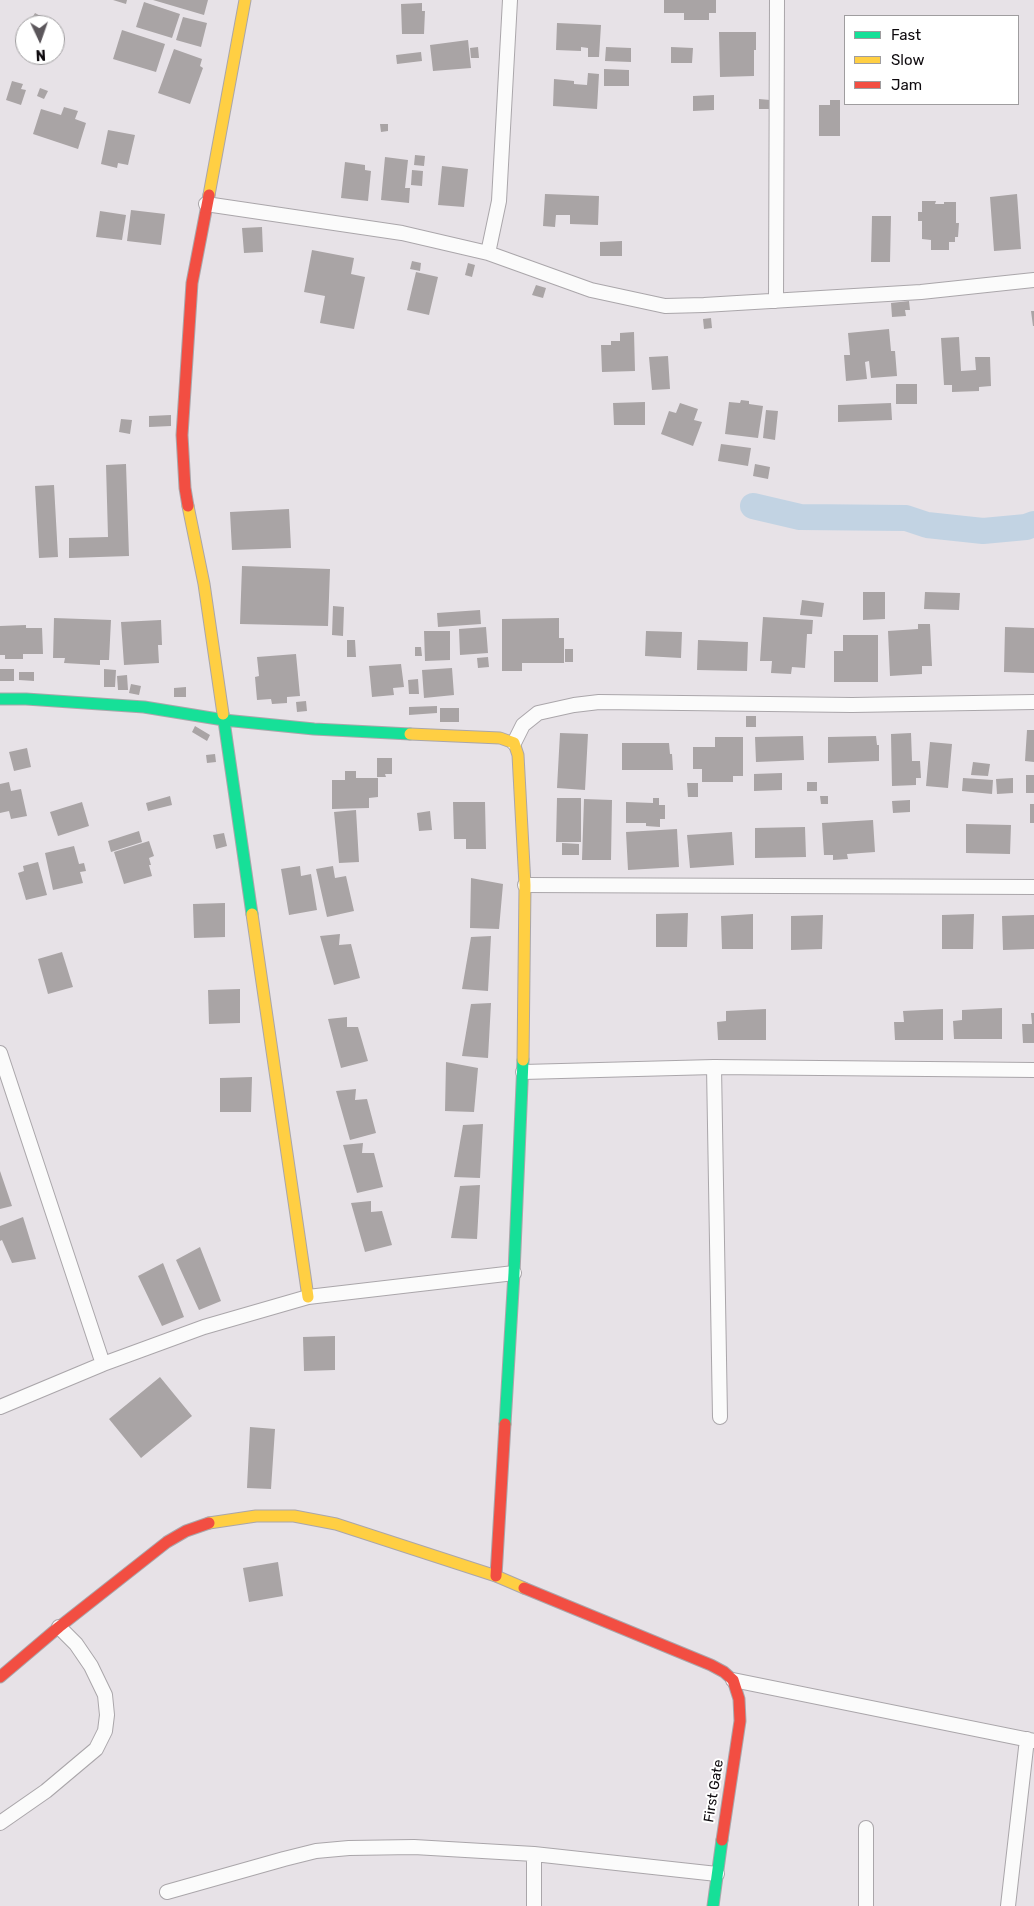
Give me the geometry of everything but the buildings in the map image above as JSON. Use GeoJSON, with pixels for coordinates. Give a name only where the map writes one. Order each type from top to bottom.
{"type":"FeatureCollection","features":[{"type":"Feature","properties":{"kind":"street"},"geometry":{"type":"LineString","coordinates":[[245,0],[192,283],[182,435],[185,488],[204,584],[308,1297]]}},
{"type":"Feature","properties":{"kind":"street"},"geometry":{"type":"LineString","coordinates":[[488,253],[499,201],[510,0]]}},
{"type":"Feature","properties":{"kind":"street"},"geometry":{"type":"LineString","coordinates":[[776,301],[777,0]]}},
{"type":"Feature","properties":{"kind":"street"},"geometry":{"type":"LineString","coordinates":[[206,204],[402,233],[488,253],[591,290],[665,306],[921,292],[1034,280]]}},
{"type":"Feature","properties":{"kind":"street"},"geometry":{"type":"LineString","coordinates":[[0,699],[144,707],[224,720],[314,729],[500,738],[514,743]]}},
{"type":"Feature","properties":{"kind":"street"},"geometry":{"type":"LineString","coordinates":[[496,1576],[514,1273],[523,1072],[525,885],[518,755],[514,743],[523,725],[538,713],[599,702],[852,705],[1034,702]]}},
{"type":"Feature","properties":{"kind":"street"},"geometry":{"type":"LineString","coordinates":[[525,885],[1034,887]]}},
{"type":"Feature","properties":{"kind":"street"},"geometry":{"type":"LineString","coordinates":[[0,1053],[103,1364]]}},
{"type":"Feature","properties":{"kind":"street"},"geometry":{"type":"LineString","coordinates":[[523,1072],[714,1067],[1034,1070]]}},
{"type":"Feature","properties":{"kind":"street"},"geometry":{"type":"LineString","coordinates":[[714,1067],[720,1417]]}},
{"type":"Feature","properties":{"kind":"street"},"geometry":{"type":"LineString","coordinates":[[0,1407],[103,1364],[204,1328],[308,1297],[514,1273]]}},
{"type":"Feature","properties":{"kind":"street"},"geometry":{"type":"LineString","coordinates":[[0,1677],[59,1627],[167,1542],[186,1531],[211,1522],[256,1516],[294,1516],[336,1524],[496,1576],[711,1665],[724,1672],[733,1680],[1030,1740],[1008,1906]]}},
{"type":"Feature","properties":{"kind":"street"},"geometry":{"type":"LineString","coordinates":[[0,1823],[46,1791],[96,1749],[105,1731],[107,1716],[104,1695],[92,1666],[76,1644],[59,1627]]}},
{"type":"Feature","properties":{"kind":"street","name":"First Gate"},"geometry":{"type":"LineString","coordinates":[[714,1906],[716,1874],[740,1721],[739,1699],[733,1680]]}},
{"type":"Feature","properties":{"kind":"street"},"geometry":{"type":"LineString","coordinates":[[866,1828],[866,1906]]}},
{"type":"Feature","properties":{"kind":"street"},"geometry":{"type":"LineString","coordinates":[[167,1892],[316,1851],[348,1848],[414,1847],[534,1854],[716,1874]]}},
{"type":"Feature","properties":{"kind":"street"},"geometry":{"type":"LineString","coordinates":[[534,1854],[534,1906]]}},
{"type":"Feature","properties":{"kind":"waterway"},"geometry":{"type":"LineString","coordinates":[[753,506],[800,517],[906,518],[927,525],[983,531],[1026,527],[1034,524]]}},
{"type":"Feature","properties":{"kind":"traffic: fast"},"geometry":{"type":"LineString","coordinates":[[0,699],[144,707],[224,720],[314,729],[410,734]]}},
{"type":"Feature","properties":{"kind":"traffic: fast"},"geometry":{"type":"LineString","coordinates":[[223,714],[252,914]]}},
{"type":"Feature","properties":{"kind":"traffic: fast"},"geometry":{"type":"LineString","coordinates":[[505,1424],[514,1273],[523,1060]]}},
{"type":"Feature","properties":{"kind":"traffic: fast"},"geometry":{"type":"LineString","coordinates":[[713,1906],[722,1840]]}},
{"type":"Feature","properties":{"kind":"traffic: slow"},"geometry":{"type":"LineString","coordinates":[[209,195],[245,0]]}},
{"type":"Feature","properties":{"kind":"traffic: slow"},"geometry":{"type":"LineString","coordinates":[[188,506],[204,584],[223,714]]}},
{"type":"Feature","properties":{"kind":"traffic: slow"},"geometry":{"type":"LineString","coordinates":[[410,734],[500,738],[514,743],[518,755],[525,885],[523,1060]]}},
{"type":"Feature","properties":{"kind":"traffic: slow"},"geometry":{"type":"LineString","coordinates":[[252,914],[308,1297]]}},
{"type":"Feature","properties":{"kind":"traffic: slow"},"geometry":{"type":"LineString","coordinates":[[209,1523],[256,1516],[294,1516],[336,1524],[496,1576],[524,1588]]}},
{"type":"Feature","properties":{"kind":"traffic: jam"},"geometry":{"type":"LineString","coordinates":[[188,506],[182,435],[192,283],[209,195]]}},
{"type":"Feature","properties":{"kind":"traffic: jam"},"geometry":{"type":"LineString","coordinates":[[496,1576],[505,1424]]}},
{"type":"Feature","properties":{"kind":"traffic: jam"},"geometry":{"type":"LineString","coordinates":[[0,1677],[59,1627],[167,1542],[186,1531],[209,1523]]}},
{"type":"Feature","properties":{"kind":"traffic: jam"},"geometry":{"type":"LineString","coordinates":[[524,1588],[711,1665],[724,1672],[733,1680],[739,1699],[740,1721],[722,1840]]}}]}
